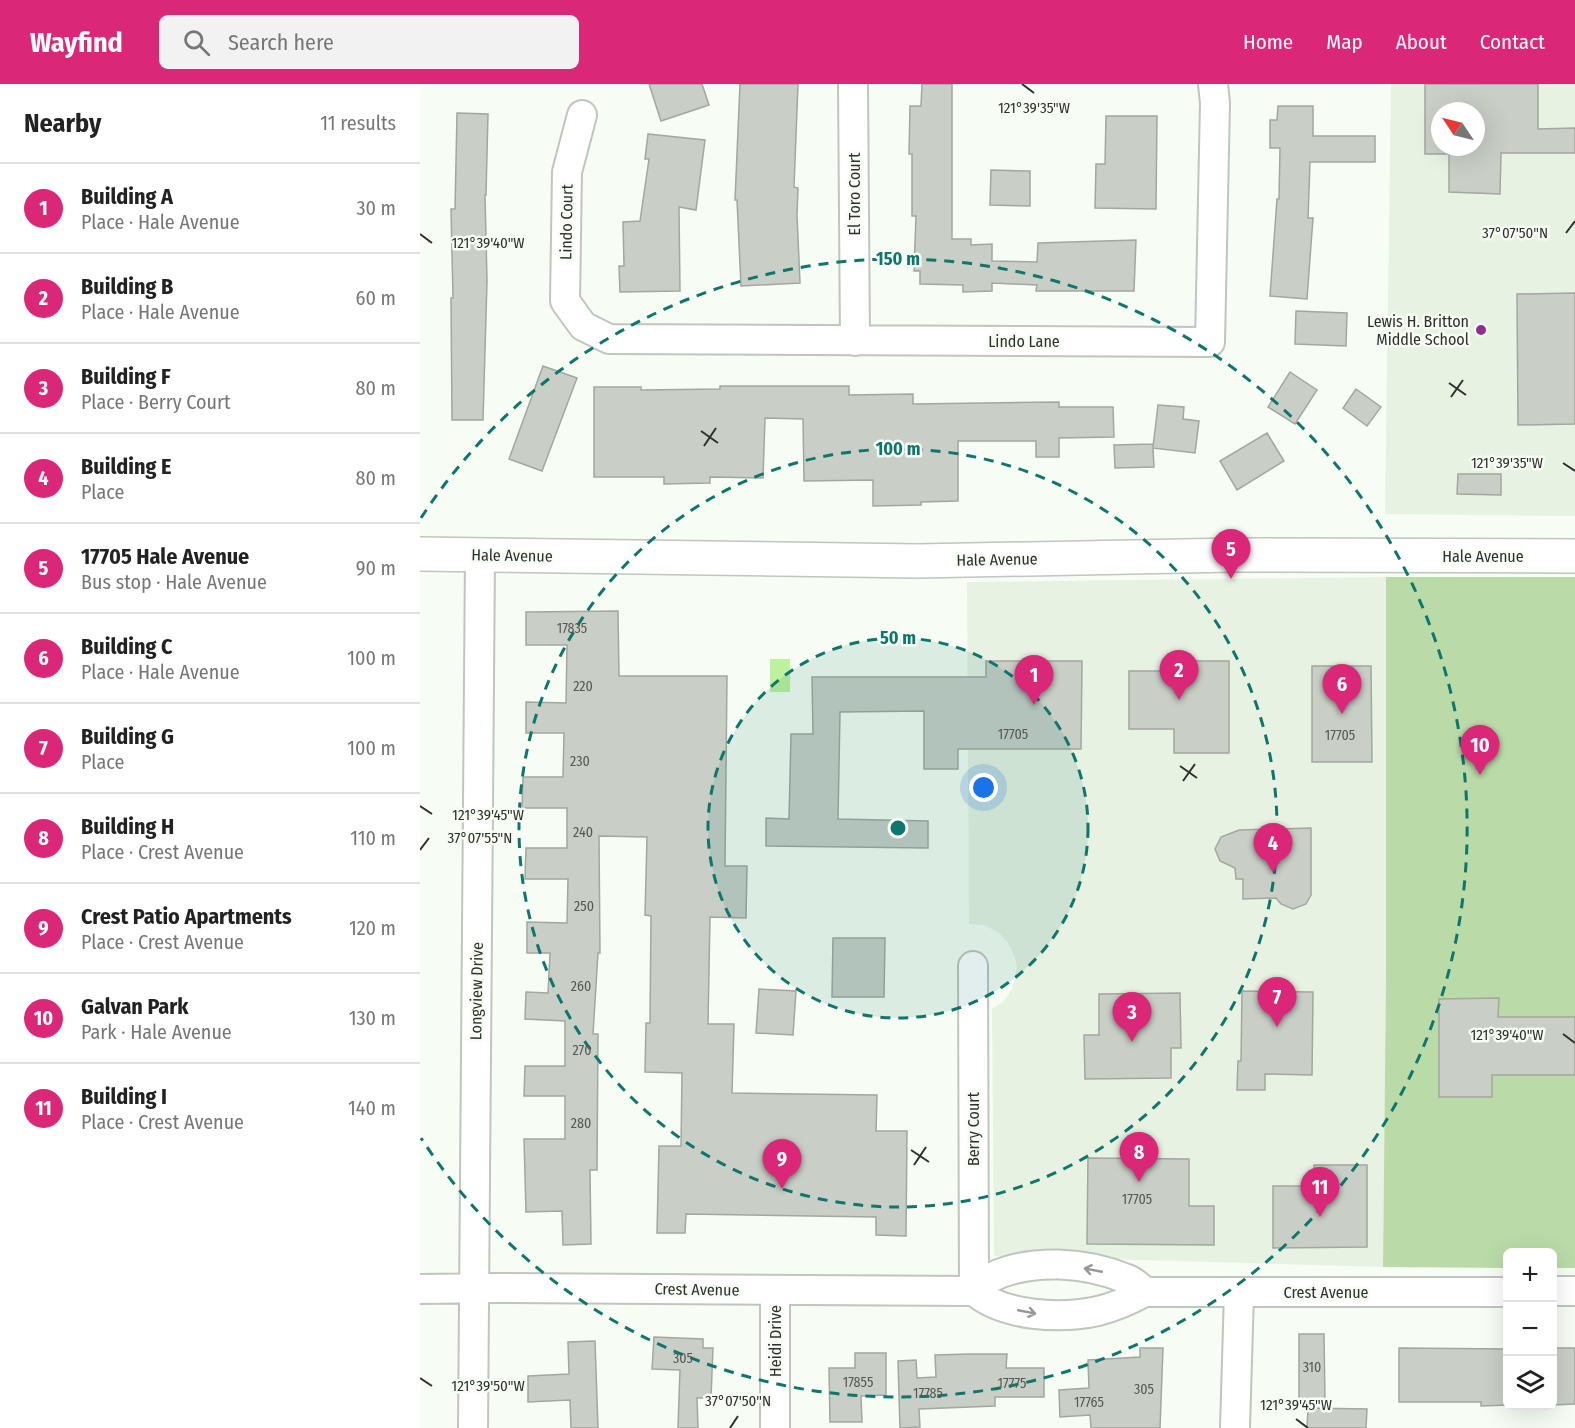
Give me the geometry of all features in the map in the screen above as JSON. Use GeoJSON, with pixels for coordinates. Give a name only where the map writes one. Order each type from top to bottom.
{"type":"FeatureCollection","features":[{"type":"Feature","properties":{"kind":"main road","name":"Hale Avenue"},"geometry":{"type":"LineString","coordinates":[[420,554],[918,561],[1233,555],[1575,556]]}},
{"type":"Feature","properties":{"kind":"street","name":"El Toro Court"},"geometry":{"type":"LineString","coordinates":[[853,84],[855,340]]}},
{"type":"Feature","properties":{"kind":"street","name":"Lindo Lane"},"geometry":{"type":"LineString","coordinates":[[583,326],[609,339],[1210,342],[1215,103],[1213,84]]}},
{"type":"Feature","properties":{"kind":"street","name":"Lindo Court"},"geometry":{"type":"LineString","coordinates":[[582,115],[567,172],[565,301],[583,326]]}},
{"type":"Feature","properties":{"kind":"street","name":"Longview Drive"},"geometry":{"type":"LineString","coordinates":[[474,1428],[480,555]]}},
{"type":"Feature","properties":{"kind":"street","name":"Berry Court"},"geometry":{"type":"LineString","coordinates":[[973,966],[974,1291]]}},
{"type":"Feature","properties":{"kind":"street"},"geometry":{"type":"LineString","coordinates":[[974,1291],[989,1278],[1014,1269],[1047,1264],[1095,1269],[1129,1279],[1145,1292]]}},
{"type":"Feature","properties":{"kind":"street","name":"Crest Avenue"},"geometry":{"type":"LineString","coordinates":[[420,1289],[974,1291],[985,1301],[1019,1311],[1058,1315],[1099,1311],[1124,1303],[1145,1292],[1503,1292]]}},
{"type":"Feature","properties":{"kind":"street","name":"Heidi Drive"},"geometry":{"type":"LineString","coordinates":[[775,1290],[775,1428]]}},
{"type":"Feature","properties":{"kind":"street"},"geometry":{"type":"LineString","coordinates":[[1557,1291],[1575,1291]]}},
{"type":"Feature","properties":{"kind":"street"},"geometry":{"type":"LineString","coordinates":[[1235,1428],[1239,1293]]}},
{"type":"Feature","properties":{"kind":"shaded area","name":"Lewis H. Britton Middle School"},"geometry":{"type":"Polygon","coordinates":[[[1391,84],[1575,84],[1575,516],[1385,514],[1391,84]]]}},
{"type":"Feature","properties":{"kind":"shaded area"},"geometry":{"type":"Polygon","coordinates":[[[1386,577],[1383,1267],[994,1256],[992,1009],[1004,1001],[1012,989],[1017,967],[1008,943],[998,932],[984,925],[969,924],[967,582],[1386,577]]]}},
{"type":"Feature","properties":{"kind":"shaded area"},"geometry":{"type":"Polygon","coordinates":[[[1386,577],[1575,577],[1575,1268],[1557,1268],[1557,1248],[1503,1248],[1503,1268],[1383,1267],[1386,577]]]}},
{"type":"Feature","properties":{"kind":"shaded area"},"geometry":{"type":"Polygon","coordinates":[[[770,659],[790,659],[790,692],[770,692],[770,659]]]}},
{"type":"Feature","properties":{"kind":"building"},"geometry":{"type":"Polygon","coordinates":[[[649,84],[702,84],[709,105],[661,121],[649,84]]]}},
{"type":"Feature","properties":{"kind":"building"},"geometry":{"type":"Polygon","coordinates":[[[740,84],[798,84],[794,187],[798,188],[800,283],[741,286],[737,200],[735,200],[740,84]]]}},
{"type":"Feature","properties":{"kind":"building"},"geometry":{"type":"Polygon","coordinates":[[[922,84],[952,84],[952,239],[971,239],[971,245],[992,244],[992,261],[1037,262],[1038,243],[1136,240],[1134,291],[1036,291],[1037,285],[992,283],[992,291],[963,292],[963,285],[920,284],[920,271],[914,271],[916,216],[912,216],[912,154],[909,154],[910,106],[921,106],[922,84]]]}},
{"type":"Feature","properties":{"kind":"building"},"geometry":{"type":"Polygon","coordinates":[[[1425,84],[1538,84],[1538,129],[1575,128],[1575,153],[1501,153],[1500,194],[1449,192],[1449,156],[1485,156],[1485,102],[1431,102],[1431,154],[1425,154],[1425,84]]]}},
{"type":"Feature","properties":{"kind":"building"},"geometry":{"type":"Polygon","coordinates":[[[1278,106],[1313,106],[1313,136],[1375,136],[1375,162],[1310,162],[1308,218],[1313,218],[1307,299],[1270,296],[1277,199],[1279,199],[1280,148],[1270,148],[1270,120],[1277,120],[1278,106]]]}},
{"type":"Feature","properties":{"kind":"building"},"geometry":{"type":"Polygon","coordinates":[[[457,113],[488,114],[483,420],[452,420],[451,209],[455,209],[457,113]]]}},
{"type":"Feature","properties":{"kind":"building"},"geometry":{"type":"Polygon","coordinates":[[[1106,116],[1157,116],[1156,209],[1095,208],[1096,164],[1105,164],[1106,116]]]}},
{"type":"Feature","properties":{"kind":"building"},"geometry":{"type":"Polygon","coordinates":[[[648,134],[705,140],[696,210],[679,207],[680,291],[620,292],[619,266],[624,266],[623,222],[640,221],[649,159],[645,159],[648,134]]]}},
{"type":"Feature","properties":{"kind":"building"},"geometry":{"type":"Polygon","coordinates":[[[991,170],[1030,171],[1030,206],[990,205],[991,170]]]}},
{"type":"Feature","properties":{"kind":"building"},"geometry":{"type":"Polygon","coordinates":[[[1575,293],[1575,424],[1518,425],[1517,294],[1575,293]]]}},
{"type":"Feature","properties":{"kind":"building"},"geometry":{"type":"Polygon","coordinates":[[[1296,311],[1347,313],[1346,346],[1295,344],[1296,311]]]}},
{"type":"Feature","properties":{"kind":"building"},"geometry":{"type":"Polygon","coordinates":[[[543,366],[577,378],[542,471],[509,459],[543,366]]]}},
{"type":"Feature","properties":{"kind":"building"},"geometry":{"type":"Polygon","coordinates":[[[1290,372],[1317,390],[1295,424],[1268,407],[1290,372]]]}},
{"type":"Feature","properties":{"kind":"building"},"geometry":{"type":"Polygon","coordinates":[[[720,386],[849,386],[849,395],[913,394],[913,404],[1059,402],[1059,407],[1113,407],[1114,437],[1059,438],[1059,457],[1036,457],[1036,441],[958,441],[958,501],[921,502],[921,505],[873,506],[873,480],[804,481],[803,419],[765,418],[763,478],[710,477],[710,483],[664,484],[664,477],[594,477],[594,387],[641,387],[641,390],[720,389],[720,386]]]}},
{"type":"Feature","properties":{"kind":"building"},"geometry":{"type":"Polygon","coordinates":[[[1356,389],[1381,407],[1367,426],[1343,408],[1356,389]]]}},
{"type":"Feature","properties":{"kind":"building"},"geometry":{"type":"Polygon","coordinates":[[[1158,405],[1184,407],[1183,419],[1199,421],[1195,453],[1153,448],[1154,467],[1115,468],[1114,445],[1153,444],[1153,447],[1158,405]]]}},
{"type":"Feature","properties":{"kind":"building"},"geometry":{"type":"Polygon","coordinates":[[[1267,433],[1284,461],[1237,490],[1220,461],[1267,433]]]}},
{"type":"Feature","properties":{"kind":"building"},"geometry":{"type":"Polygon","coordinates":[[[1458,474],[1501,474],[1501,495],[1457,494],[1458,474]]]}},
{"type":"Feature","properties":{"kind":"building"},"geometry":{"type":"Polygon","coordinates":[[[618,611],[619,676],[727,676],[725,866],[747,866],[746,918],[710,917],[708,1024],[734,1024],[732,1093],[877,1095],[876,1131],[907,1131],[906,1236],[876,1235],[876,1217],[686,1214],[685,1233],[657,1233],[659,1146],[681,1146],[682,1073],[645,1072],[646,1023],[650,1023],[651,916],[645,915],[647,837],[599,836],[600,953],[598,953],[593,1034],[598,1034],[597,1170],[590,1170],[591,1244],[563,1245],[562,1211],[526,1212],[524,1139],[565,1139],[565,1096],[524,1096],[525,1066],[565,1066],[565,1021],[525,1019],[526,992],[548,993],[550,953],[527,953],[527,922],[567,923],[568,879],[525,879],[526,848],[567,848],[567,808],[522,808],[523,777],[563,777],[564,733],[526,733],[526,702],[566,703],[567,645],[526,645],[526,612],[618,611]]]}},
{"type":"Feature","properties":{"kind":"building"},"geometry":{"type":"Polygon","coordinates":[[[986,661],[1082,661],[1081,749],[958,749],[958,769],[924,769],[924,711],[840,712],[838,819],[928,821],[928,848],[766,846],[766,818],[789,819],[791,734],[813,734],[812,677],[986,677],[986,661]]]}},
{"type":"Feature","properties":{"kind":"building"},"geometry":{"type":"Polygon","coordinates":[[[1186,661],[1229,661],[1229,753],[1174,753],[1174,729],[1129,729],[1129,671],[1186,671],[1186,661]]]}},
{"type":"Feature","properties":{"kind":"building"},"geometry":{"type":"Polygon","coordinates":[[[1312,666],[1371,666],[1372,762],[1312,762],[1312,666]]]}},
{"type":"Feature","properties":{"kind":"building"},"geometry":{"type":"Polygon","coordinates":[[[1311,828],[1311,895],[1306,904],[1293,909],[1281,904],[1276,898],[1243,899],[1243,879],[1236,879],[1235,868],[1220,861],[1215,849],[1221,837],[1239,830],[1311,828]]]}},
{"type":"Feature","properties":{"kind":"building"},"geometry":{"type":"Polygon","coordinates":[[[833,938],[885,938],[884,997],[832,997],[833,938]]]}},
{"type":"Feature","properties":{"kind":"building"},"geometry":{"type":"Polygon","coordinates":[[[759,989],[796,991],[793,1035],[756,1033],[759,989]]]}},
{"type":"Feature","properties":{"kind":"building"},"geometry":{"type":"Polygon","coordinates":[[[1242,991],[1313,992],[1312,1075],[1265,1074],[1265,1090],[1237,1090],[1238,1061],[1241,1061],[1242,991]]]}},
{"type":"Feature","properties":{"kind":"building"},"geometry":{"type":"Polygon","coordinates":[[[1180,993],[1181,1048],[1171,1048],[1171,1078],[1085,1079],[1084,1035],[1099,1035],[1099,994],[1180,993]]]}},
{"type":"Feature","properties":{"kind":"building"},"geometry":{"type":"Polygon","coordinates":[[[1499,998],[1498,1017],[1575,1017],[1575,1075],[1492,1075],[1492,1097],[1439,1097],[1439,999],[1499,998]]]}},
{"type":"Feature","properties":{"kind":"building"},"geometry":{"type":"Polygon","coordinates":[[[1088,1158],[1189,1159],[1189,1206],[1214,1206],[1214,1245],[1087,1244],[1088,1158]]]}},
{"type":"Feature","properties":{"kind":"building"},"geometry":{"type":"Polygon","coordinates":[[[1314,1165],[1367,1165],[1367,1247],[1273,1248],[1273,1186],[1314,1186],[1314,1165]]]}},
{"type":"Feature","properties":{"kind":"building"},"geometry":{"type":"Polygon","coordinates":[[[1299,1334],[1324,1334],[1325,1400],[1299,1400],[1299,1334]]]}},
{"type":"Feature","properties":{"kind":"building"},"geometry":{"type":"Polygon","coordinates":[[[654,1337],[703,1339],[703,1348],[713,1348],[711,1398],[697,1398],[698,1428],[678,1428],[680,1370],[652,1369],[654,1337]]]}},
{"type":"Feature","properties":{"kind":"building"},"geometry":{"type":"Polygon","coordinates":[[[595,1341],[598,1428],[571,1428],[570,1400],[528,1402],[528,1376],[569,1374],[568,1342],[595,1341]]]}},
{"type":"Feature","properties":{"kind":"building"},"geometry":{"type":"Polygon","coordinates":[[[1140,1348],[1163,1348],[1160,1428],[1091,1428],[1090,1415],[1060,1417],[1059,1390],[1089,1388],[1088,1360],[1140,1357],[1140,1348]]]}},
{"type":"Feature","properties":{"kind":"building"},"geometry":{"type":"Polygon","coordinates":[[[1399,1348],[1503,1349],[1503,1405],[1481,1406],[1481,1402],[1399,1402],[1399,1348]]]}},
{"type":"Feature","properties":{"kind":"building"},"geometry":{"type":"Polygon","coordinates":[[[1557,1348],[1575,1348],[1575,1404],[1557,1405],[1557,1348]]]}},
{"type":"Feature","properties":{"kind":"building"},"geometry":{"type":"Polygon","coordinates":[[[855,1353],[886,1353],[886,1395],[861,1396],[862,1422],[830,1422],[829,1368],[855,1368],[855,1353]]]}},
{"type":"Feature","properties":{"kind":"building"},"geometry":{"type":"Polygon","coordinates":[[[1007,1354],[1006,1368],[1044,1368],[1044,1397],[995,1397],[995,1406],[919,1409],[920,1427],[900,1428],[898,1361],[916,1360],[917,1378],[936,1377],[935,1355],[1007,1354]]]}},
{"type":"Feature","properties":{"kind":"building"},"geometry":{"type":"Polygon","coordinates":[[[1308,1408],[1367,1409],[1366,1428],[1307,1428],[1308,1408]]]}},
{"type":"Feature","properties":{"kind":"place","name":"Lewis H. Britton Middle School"},"geometry":{"type":"Point","coordinates":[1481,330]}},
{"type":"Feature","properties":{"kind":"place","name":"17705 Hale Avenue"},"geometry":{"type":"Point","coordinates":[1231,579]}},
{"type":"Feature","properties":{"kind":"place","name":"Building B"},"geometry":{"type":"Point","coordinates":[1179,700]}},
{"type":"Feature","properties":{"kind":"place","name":"Building A"},"geometry":{"type":"Point","coordinates":[1034,705]}},
{"type":"Feature","properties":{"kind":"place","name":"Building C"},"geometry":{"type":"Point","coordinates":[1342,714]}},
{"type":"Feature","properties":{"kind":"place","name":"Galvan Park"},"geometry":{"type":"Point","coordinates":[1480,775]}},
{"type":"Feature","properties":{"kind":"place","name":"Building E"},"geometry":{"type":"Point","coordinates":[1273,873]}},
{"type":"Feature","properties":{"kind":"place","name":"Building G"},"geometry":{"type":"Point","coordinates":[1277,1027]}},
{"type":"Feature","properties":{"kind":"place","name":"Building F"},"geometry":{"type":"Point","coordinates":[1132,1042]}},
{"type":"Feature","properties":{"kind":"place","name":"Building H"},"geometry":{"type":"Point","coordinates":[1139,1182]}},
{"type":"Feature","properties":{"kind":"place","name":"Crest Patio Apartments"},"geometry":{"type":"Point","coordinates":[782,1189]}},
{"type":"Feature","properties":{"kind":"place","name":"Building I"},"geometry":{"type":"Point","coordinates":[1320,1217]}}]}
